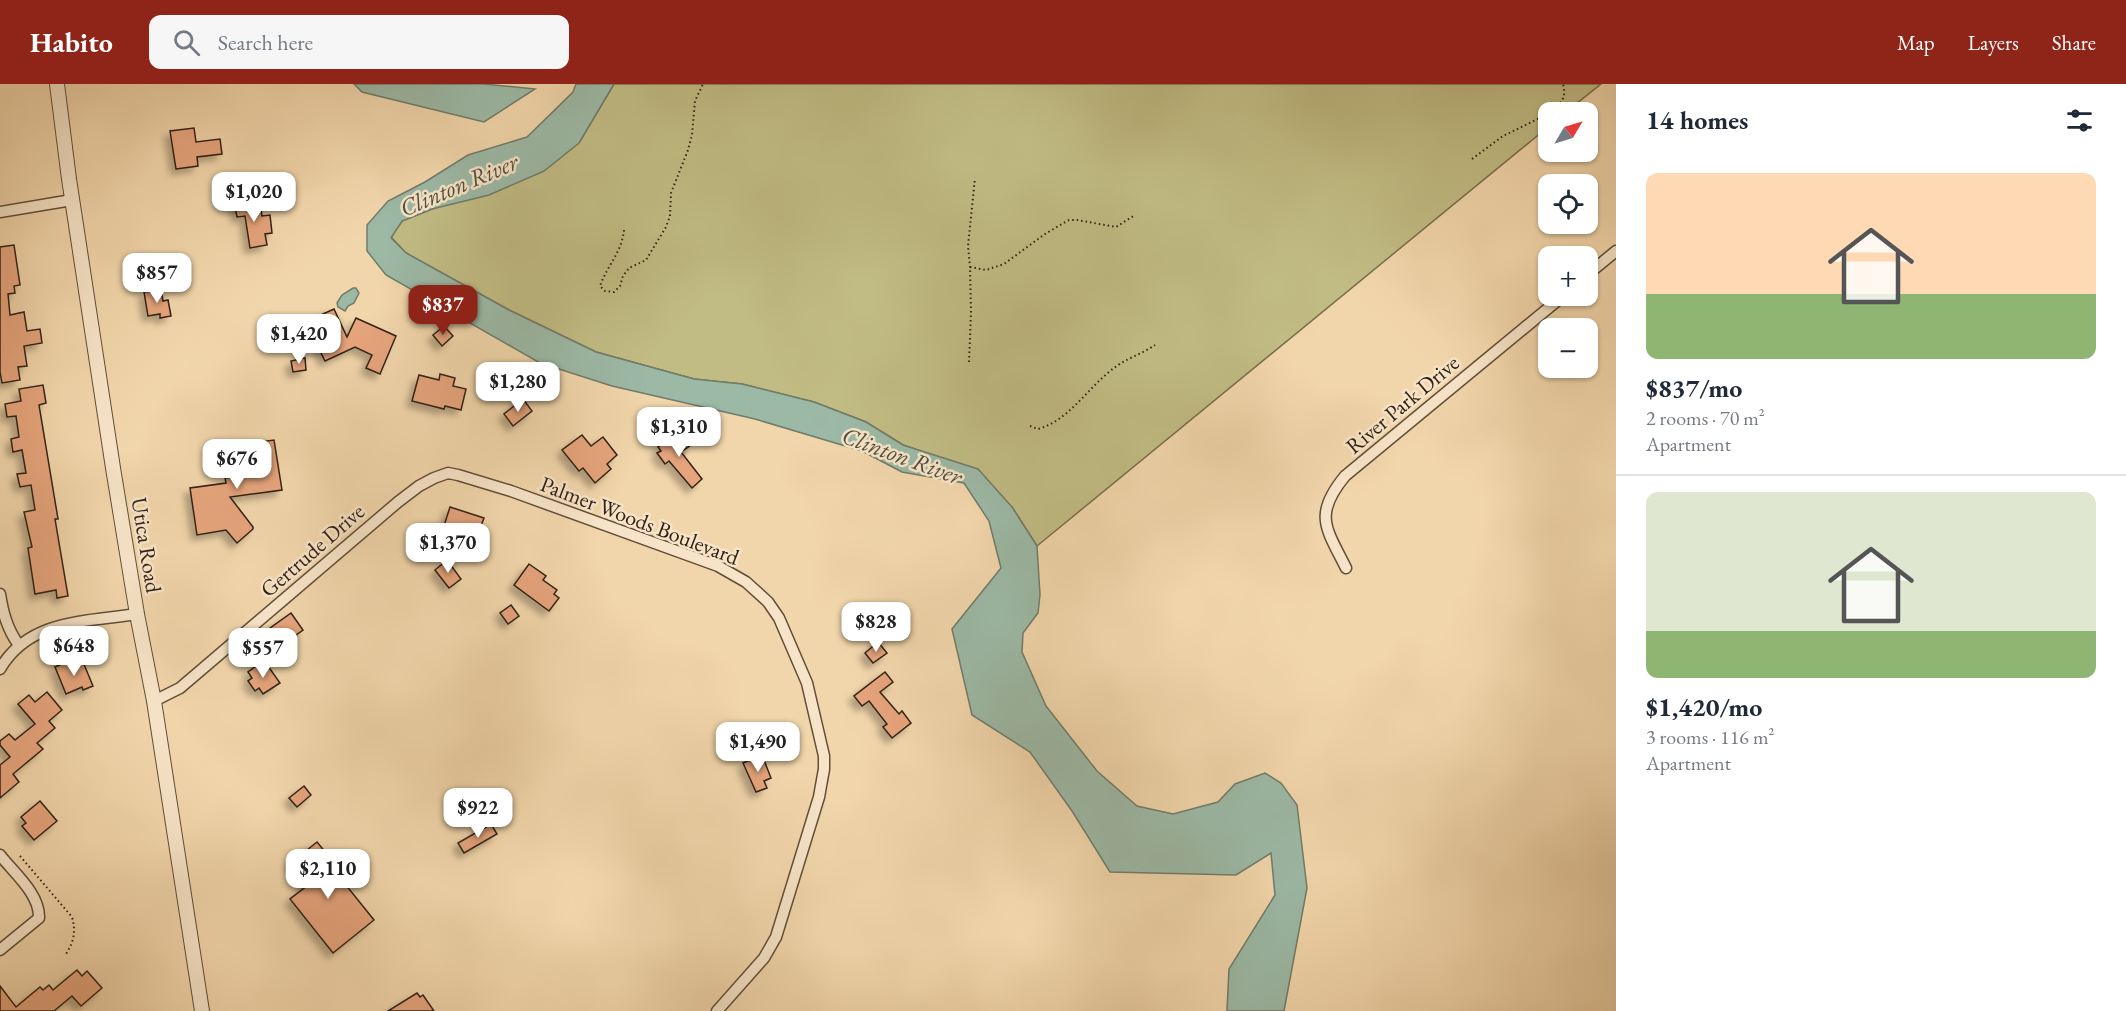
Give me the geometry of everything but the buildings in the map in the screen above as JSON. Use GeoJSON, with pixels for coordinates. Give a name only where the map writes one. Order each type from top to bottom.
{"type":"FeatureCollection","features":[{"type":"Feature","properties":{"kind":"street","name":"Utica Road"},"geometry":{"type":"LineString","coordinates":[[57,84],[72,200],[202,1011]]}},
{"type":"Feature","properties":{"kind":"street"},"geometry":{"type":"LineString","coordinates":[[0,212],[72,200]]}},
{"type":"Feature","properties":{"kind":"street"},"geometry":{"type":"LineString","coordinates":[[1598,266],[1616,251]]}},
{"type":"Feature","properties":{"kind":"street","name":"River Park Drive"},"geometry":{"type":"LineString","coordinates":[[1346,568],[1328,532],[1325,520],[1326,506],[1332,492],[1346,476],[1551,306]]}},
{"type":"Feature","properties":{"kind":"street","name":"Palmer Woods Boulevard"},"geometry":{"type":"LineString","coordinates":[[441,475],[448,473],[483,482],[718,566],[756,591],[779,618],[807,683],[824,756],[824,769],[810,828],[776,937],[764,958],[717,1011]]}},
{"type":"Feature","properties":{"kind":"street","name":"Gertrude Drive"},"geometry":{"type":"LineString","coordinates":[[154,702],[180,688],[398,502],[419,486],[441,475]]}},
{"type":"Feature","properties":{"kind":"street"},"geometry":{"type":"LineString","coordinates":[[0,594],[3,614],[9,631],[18,644]]}},
{"type":"Feature","properties":{"kind":"street"},"geometry":{"type":"LineString","coordinates":[[0,669],[18,644],[29,637],[65,624],[137,614]]}},
{"type":"Feature","properties":{"kind":"street"},"geometry":{"type":"LineString","coordinates":[[0,855],[34,897],[40,909],[39,918],[0,950]]}},
{"type":"Feature","properties":{"kind":"path"},"geometry":{"type":"LineString","coordinates":[[624,230],[623,241],[615,259],[603,276],[600,286],[605,291],[614,292],[630,268],[646,260],[666,227],[670,216],[670,193],[686,158],[692,135],[695,101],[704,84]]}},
{"type":"Feature","properties":{"kind":"path"},"geometry":{"type":"LineString","coordinates":[[1562,102],[1565,93],[1563,84]]}},
{"type":"Feature","properties":{"kind":"path"},"geometry":{"type":"LineString","coordinates":[[1472,159],[1503,136],[1538,118]]}},
{"type":"Feature","properties":{"kind":"path"},"geometry":{"type":"LineString","coordinates":[[969,363],[970,267],[968,246],[975,178]]}},
{"type":"Feature","properties":{"kind":"path"},"geometry":{"type":"LineString","coordinates":[[970,267],[986,270],[1004,264],[1045,234],[1069,220],[1116,227],[1135,215]]}},
{"type":"Feature","properties":{"kind":"path"},"geometry":{"type":"LineString","coordinates":[[1030,426],[1038,429],[1058,422],[1104,376],[1126,360],[1155,345]]}},
{"type":"Feature","properties":{"kind":"path"},"geometry":{"type":"LineString","coordinates":[[20,856],[72,917],[75,927],[74,938],[66,954]]}},
{"type":"Feature","properties":{"kind":"shaded area"},"geometry":{"type":"Polygon","coordinates":[[[614,84],[1601,84],[1578,102],[1538,102],[1538,135],[1037,546],[1012,507],[928,454],[903,445],[866,422],[814,402],[742,384],[694,379],[596,352],[509,310],[406,253],[391,237],[402,221],[579,143],[614,84]]]}},
{"type":"Feature","properties":{"kind":"water"},"geometry":{"type":"Polygon","coordinates":[[[354,84],[484,84],[535,89],[484,122],[362,92],[354,84]]]}},
{"type":"Feature","properties":{"kind":"water","name":"Clinton River"},"geometry":{"type":"Polygon","coordinates":[[[576,84],[614,84],[579,143],[544,171],[489,195],[432,209],[402,221],[391,238],[406,253],[509,310],[596,352],[694,379],[742,384],[814,402],[866,422],[903,445],[978,469],[1012,507],[1037,546],[1040,595],[1038,613],[1023,633],[1022,652],[1046,706],[1097,771],[1137,806],[1173,814],[1218,802],[1235,784],[1265,773],[1281,783],[1297,805],[1307,888],[1284,1011],[1227,1011],[1229,969],[1275,895],[1271,853],[1236,875],[1110,872],[1072,811],[1030,752],[972,715],[952,629],[1001,568],[989,521],[964,483],[902,472],[862,451],[755,419],[612,386],[540,363],[386,275],[367,251],[367,225],[388,201],[425,182],[468,155],[527,137],[573,92],[576,84]]]}},
{"type":"Feature","properties":{"kind":"water"},"geometry":{"type":"Polygon","coordinates":[[[356,288],[359,293],[354,303],[345,311],[338,307],[337,303],[342,295],[356,288]]]}}]}
